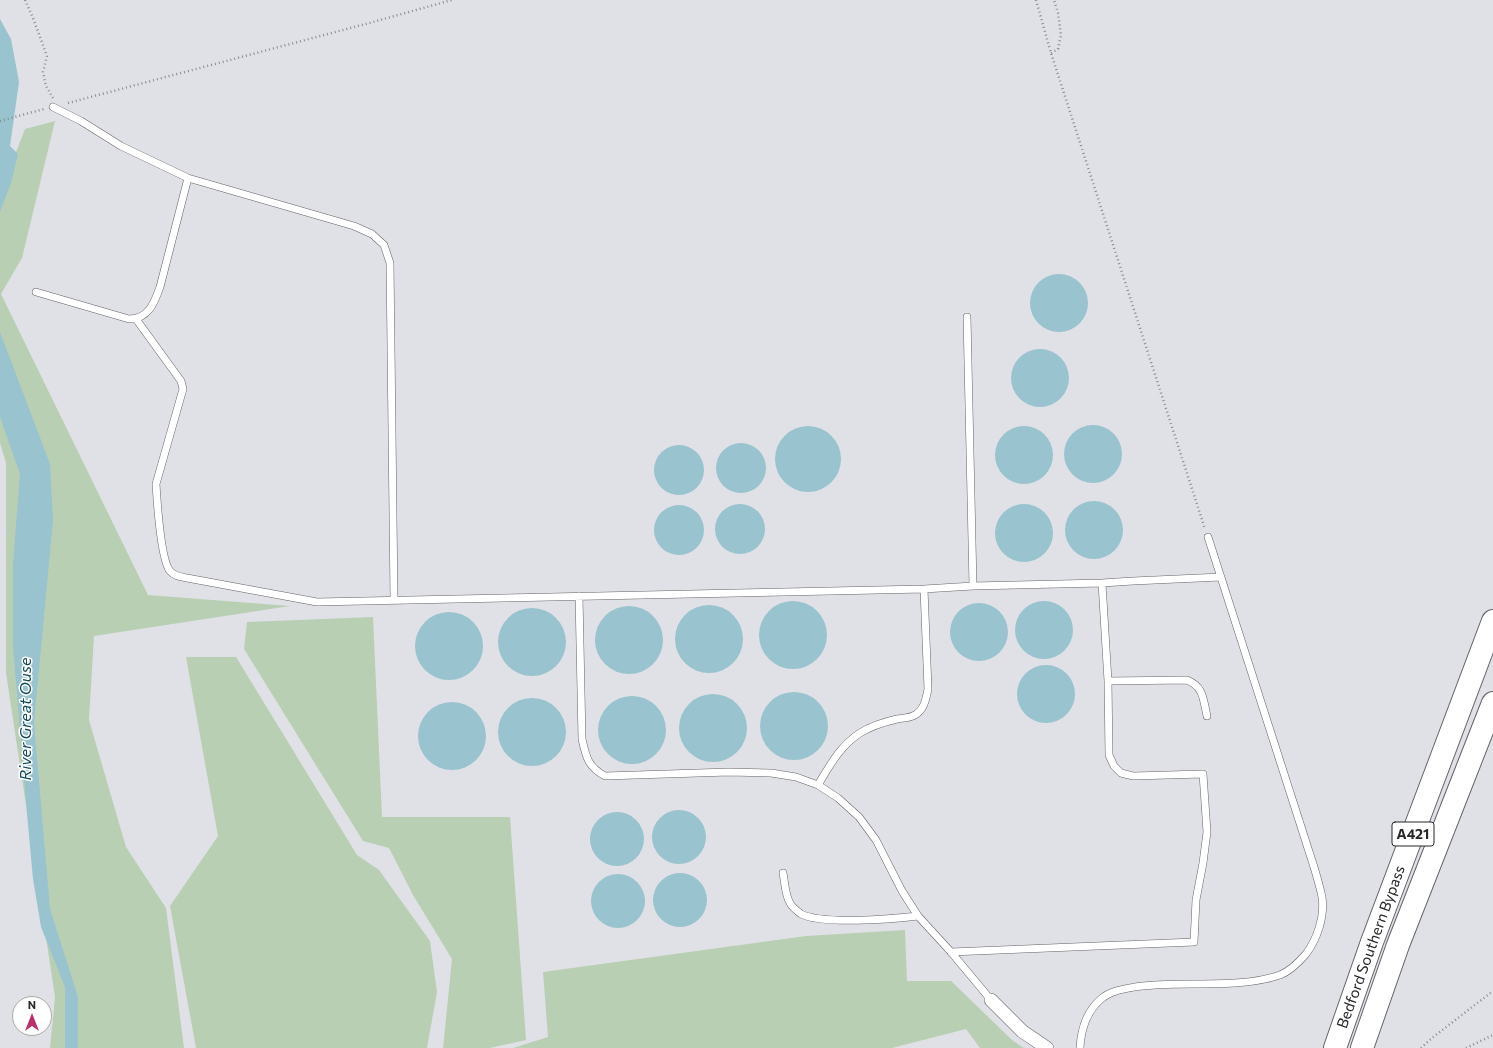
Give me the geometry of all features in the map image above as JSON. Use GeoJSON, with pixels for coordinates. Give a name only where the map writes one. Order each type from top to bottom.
{"type":"FeatureCollection","features":[{"type":"Feature","properties":{"kind":"highway","name":"Bedford Southern Bypass"},"geometry":{"type":"LineString","coordinates":[[1335,1048],[1372,942],[1493,621]]}},
{"type":"Feature","properties":{"kind":"highway","name":"Bedford Southern Bypass"},"geometry":{"type":"LineString","coordinates":[[1362,1048],[1398,945],[1493,703]]}},
{"type":"Feature","properties":{"kind":"street"},"geometry":{"type":"LineString","coordinates":[[991,1000],[1022,1031],[1046,1048]]}},
{"type":"Feature","properties":{"kind":"lane"},"geometry":{"type":"LineString","coordinates":[[55,106],[120,146],[188,178],[354,226],[372,234],[384,245],[390,263],[394,599]]}},
{"type":"Feature","properties":{"kind":"lane"},"geometry":{"type":"LineString","coordinates":[[36,292],[129,319],[136,319],[146,314],[154,304],[188,178]]}},
{"type":"Feature","properties":{"kind":"lane"},"geometry":{"type":"LineString","coordinates":[[967,317],[973,586]]}},
{"type":"Feature","properties":{"kind":"lane"},"geometry":{"type":"LineString","coordinates":[[136,319],[181,381],[183,389],[156,484],[165,561],[171,572],[187,578],[317,602],[394,599],[924,589],[1221,577]]}},
{"type":"Feature","properties":{"kind":"lane"},"geometry":{"type":"LineString","coordinates":[[1080,1048],[1081,1036],[1087,1016],[1101,998],[1118,989],[1146,985],[1254,982],[1282,974],[1299,963],[1313,945],[1321,923],[1322,898],[1314,867],[1208,537]]}},
{"type":"Feature","properties":{"kind":"lane"},"geometry":{"type":"LineString","coordinates":[[951,952],[1194,942],[1196,900],[1203,863],[1206,832],[1203,774],[1132,776],[1121,773],[1114,766],[1109,755],[1108,681],[1102,583]]}},
{"type":"Feature","properties":{"kind":"lane"},"geometry":{"type":"LineString","coordinates":[[818,785],[833,760],[845,745],[860,733],[878,724],[898,718],[914,716],[921,710],[926,701],[928,689],[924,589]]}},
{"type":"Feature","properties":{"kind":"lane"},"geometry":{"type":"LineString","coordinates":[[579,596],[582,739],[587,759],[595,771],[605,776],[729,772],[772,773],[796,777],[818,785],[838,798],[859,817],[876,840],[902,891],[918,916],[951,952],[991,1000]]}},
{"type":"Feature","properties":{"kind":"lane"},"geometry":{"type":"LineString","coordinates":[[1108,681],[1187,680],[1195,684],[1202,692],[1207,716]]}},
{"type":"Feature","properties":{"kind":"lane"},"geometry":{"type":"LineString","coordinates":[[783,873],[786,893],[790,903],[801,914],[811,917],[853,920],[918,916]]}},
{"type":"Feature","properties":{"kind":"path"},"geometry":{"type":"LineString","coordinates":[[25,0],[47,56],[43,72],[46,86],[55,106]]}},
{"type":"Feature","properties":{"kind":"path"},"geometry":{"type":"LineString","coordinates":[[0,121],[452,0]]}},
{"type":"Feature","properties":{"kind":"path"},"geometry":{"type":"LineString","coordinates":[[1036,0],[1051,53],[1208,537]]}},
{"type":"Feature","properties":{"kind":"path"},"geometry":{"type":"LineString","coordinates":[[1051,53],[1058,49],[1061,35],[1058,13],[1054,0]]}},
{"type":"Feature","properties":{"kind":"path"},"geometry":{"type":"LineString","coordinates":[[1421,1048],[1493,991]]}},
{"type":"Feature","properties":{"kind":"path"},"geometry":{"type":"LineString","coordinates":[[1466,1048],[1493,1035]]}},
{"type":"Feature","properties":{"kind":"green space"},"geometry":{"type":"Polygon","coordinates":[[[55,121],[22,258],[1,294],[148,595],[290,606],[94,636],[89,720],[126,847],[166,908],[184,1048],[50,1048],[55,997],[6,673],[6,463],[0,443],[0,193],[25,129],[55,121]]]}},
{"type":"Feature","properties":{"kind":"green space"},"geometry":{"type":"Polygon","coordinates":[[[373,617],[382,817],[510,817],[526,1040],[490,1048],[443,1048],[452,959],[413,895],[389,848],[363,841],[244,649],[247,622],[373,617]]]}},
{"type":"Feature","properties":{"kind":"green space"},"geometry":{"type":"Polygon","coordinates":[[[186,657],[236,657],[357,855],[379,870],[430,941],[437,992],[427,1048],[196,1048],[170,906],[218,836],[186,657]]]}},
{"type":"Feature","properties":{"kind":"green space"},"geometry":{"type":"Polygon","coordinates":[[[905,930],[907,981],[951,981],[1012,1040],[1024,1048],[980,1048],[966,1029],[892,1048],[513,1048],[548,1037],[543,972],[806,936],[905,930]]]}},
{"type":"Feature","properties":{"kind":"water"},"geometry":{"type":"Polygon","coordinates":[[[0,19],[11,39],[19,82],[10,146],[18,154],[11,183],[0,212],[0,19]]]}},
{"type":"Feature","properties":{"kind":"water"},"geometry":{"type":"Polygon","coordinates":[[[1059,274],[1075,279],[1083,287],[1088,303],[1083,319],[1075,327],[1059,332],[1043,327],[1035,319],[1030,303],[1035,287],[1043,279],[1059,274]]]}},
{"type":"Feature","properties":{"kind":"water","name":"River Great Ouse"},"geometry":{"type":"Polygon","coordinates":[[[0,332],[50,464],[53,520],[34,723],[50,909],[78,997],[78,1048],[65,1048],[65,987],[41,927],[33,879],[13,646],[13,565],[20,474],[0,417],[0,332]]]}},
{"type":"Feature","properties":{"kind":"water"},"geometry":{"type":"Polygon","coordinates":[[[1040,349],[1056,354],[1064,362],[1069,378],[1064,394],[1056,402],[1040,407],[1024,402],[1016,394],[1011,378],[1016,362],[1024,354],[1040,349]]]}},
{"type":"Feature","properties":{"kind":"water"},"geometry":{"type":"Polygon","coordinates":[[[1093,425],[1109,430],[1117,438],[1122,454],[1117,470],[1109,478],[1093,483],[1077,478],[1069,470],[1064,454],[1069,438],[1077,430],[1093,425]]]}},
{"type":"Feature","properties":{"kind":"water"},"geometry":{"type":"Polygon","coordinates":[[[808,426],[821,428],[836,441],[839,446],[841,459],[839,472],[826,487],[821,490],[808,492],[795,490],[780,477],[777,472],[775,459],[777,446],[790,431],[795,428],[808,426]]]}},
{"type":"Feature","properties":{"kind":"water"},"geometry":{"type":"Polygon","coordinates":[[[1024,426],[1040,431],[1048,439],[1053,455],[1048,471],[1040,479],[1024,484],[1008,479],[1000,471],[995,455],[1000,439],[1008,431],[1024,426]]]}},
{"type":"Feature","properties":{"kind":"water"},"geometry":{"type":"Polygon","coordinates":[[[741,443],[751,445],[759,450],[764,458],[766,468],[764,478],[759,486],[751,491],[741,493],[731,491],[723,486],[718,478],[716,468],[718,458],[723,450],[731,445],[741,443]]]}},
{"type":"Feature","properties":{"kind":"water"},"geometry":{"type":"Polygon","coordinates":[[[679,445],[689,447],[697,452],[702,460],[704,470],[702,480],[697,488],[689,493],[679,495],[669,493],[661,488],[656,480],[654,470],[656,460],[661,452],[669,447],[679,445]]]}},
{"type":"Feature","properties":{"kind":"water"},"geometry":{"type":"Polygon","coordinates":[[[1094,501],[1110,506],[1118,514],[1123,530],[1118,546],[1110,554],[1094,559],[1078,554],[1070,546],[1065,530],[1070,514],[1078,506],[1094,501]]]}},
{"type":"Feature","properties":{"kind":"water"},"geometry":{"type":"Polygon","coordinates":[[[740,504],[750,506],[758,511],[763,519],[765,529],[763,539],[758,547],[750,552],[740,554],[730,552],[722,547],[717,539],[715,529],[717,519],[722,511],[730,506],[740,504]]]}},
{"type":"Feature","properties":{"kind":"water"},"geometry":{"type":"Polygon","coordinates":[[[1024,504],[1040,509],[1048,517],[1053,533],[1048,549],[1040,557],[1024,562],[1008,557],[1000,549],[995,533],[1000,517],[1008,509],[1024,504]]]}},
{"type":"Feature","properties":{"kind":"water"},"geometry":{"type":"Polygon","coordinates":[[[679,505],[689,507],[697,512],[702,520],[704,530],[702,540],[697,548],[689,553],[679,555],[669,553],[661,548],[656,540],[654,530],[656,520],[661,512],[669,507],[679,505]]]}},
{"type":"Feature","properties":{"kind":"water"},"geometry":{"type":"Polygon","coordinates":[[[793,601],[806,604],[817,611],[824,622],[827,635],[824,648],[817,659],[806,666],[793,669],[780,666],[769,659],[762,648],[759,635],[762,622],[769,611],[780,604],[793,601]]]}},
{"type":"Feature","properties":{"kind":"water"},"geometry":{"type":"Polygon","coordinates":[[[1044,601],[1060,606],[1068,614],[1073,630],[1068,646],[1060,654],[1044,659],[1028,654],[1020,646],[1015,630],[1020,614],[1028,606],[1044,601]]]}},
{"type":"Feature","properties":{"kind":"water"},"geometry":{"type":"Polygon","coordinates":[[[979,603],[995,608],[1003,616],[1008,632],[1003,648],[995,656],[979,661],[963,656],[955,648],[950,632],[955,616],[963,608],[979,603]]]}},
{"type":"Feature","properties":{"kind":"water"},"geometry":{"type":"Polygon","coordinates":[[[709,605],[722,608],[733,615],[740,626],[743,639],[740,652],[733,663],[722,670],[709,673],[696,670],[685,663],[678,652],[675,639],[678,626],[685,615],[696,608],[709,605]]]}},
{"type":"Feature","properties":{"kind":"water"},"geometry":{"type":"Polygon","coordinates":[[[629,606],[642,609],[653,616],[660,627],[663,640],[660,653],[653,664],[642,671],[629,674],[616,671],[605,664],[598,653],[595,640],[598,627],[605,616],[616,609],[629,606]]]}},
{"type":"Feature","properties":{"kind":"water"},"geometry":{"type":"Polygon","coordinates":[[[532,608],[545,611],[556,618],[563,629],[566,642],[563,655],[556,666],[545,673],[532,676],[519,673],[508,666],[501,655],[498,642],[501,629],[508,618],[519,611],[532,608]]]}},
{"type":"Feature","properties":{"kind":"water"},"geometry":{"type":"Polygon","coordinates":[[[449,612],[462,615],[473,622],[480,633],[483,646],[480,659],[473,670],[462,677],[449,680],[436,677],[425,670],[418,659],[415,646],[418,633],[425,622],[436,615],[449,612]]]}},
{"type":"Feature","properties":{"kind":"water"},"geometry":{"type":"Polygon","coordinates":[[[1046,665],[1062,670],[1070,678],[1075,694],[1070,710],[1062,718],[1046,723],[1030,718],[1022,710],[1017,694],[1022,678],[1030,670],[1046,665]]]}},
{"type":"Feature","properties":{"kind":"water"},"geometry":{"type":"Polygon","coordinates":[[[794,692],[807,695],[818,702],[825,713],[828,726],[825,739],[818,750],[807,757],[794,760],[781,757],[770,750],[763,739],[760,726],[763,713],[770,702],[781,695],[794,692]]]}},
{"type":"Feature","properties":{"kind":"water"},"geometry":{"type":"Polygon","coordinates":[[[713,694],[726,697],[737,704],[744,715],[747,728],[744,741],[737,752],[726,759],[713,762],[700,759],[689,752],[682,741],[679,728],[682,715],[689,704],[700,697],[713,694]]]}},
{"type":"Feature","properties":{"kind":"water"},"geometry":{"type":"Polygon","coordinates":[[[632,696],[645,699],[656,706],[663,717],[666,730],[663,743],[656,754],[645,761],[632,764],[619,761],[608,754],[601,743],[598,730],[601,717],[608,706],[619,699],[632,696]]]}},
{"type":"Feature","properties":{"kind":"water"},"geometry":{"type":"Polygon","coordinates":[[[532,698],[545,701],[556,708],[563,719],[566,732],[563,745],[556,756],[545,763],[532,766],[519,763],[508,756],[501,745],[498,732],[501,719],[508,708],[519,701],[532,698]]]}},
{"type":"Feature","properties":{"kind":"water"},"geometry":{"type":"Polygon","coordinates":[[[452,702],[465,705],[476,712],[483,723],[486,736],[483,749],[476,760],[465,767],[452,770],[439,767],[428,760],[421,749],[418,736],[421,723],[428,712],[439,705],[452,702]]]}},
{"type":"Feature","properties":{"kind":"water"},"geometry":{"type":"Polygon","coordinates":[[[679,810],[689,812],[698,818],[704,827],[706,837],[704,847],[698,856],[689,862],[679,864],[669,862],[660,856],[654,847],[652,837],[654,827],[660,818],[669,812],[679,810]]]}},
{"type":"Feature","properties":{"kind":"water"},"geometry":{"type":"Polygon","coordinates":[[[617,812],[627,814],[636,820],[642,829],[644,839],[642,849],[636,858],[627,864],[617,866],[607,864],[598,858],[592,849],[590,839],[592,829],[598,820],[607,814],[617,812]]]}},
{"type":"Feature","properties":{"kind":"water"},"geometry":{"type":"Polygon","coordinates":[[[680,873],[690,875],[699,881],[705,890],[707,900],[705,910],[699,919],[690,925],[680,927],[670,925],[661,919],[655,910],[653,900],[655,890],[661,881],[670,875],[680,873]]]}},
{"type":"Feature","properties":{"kind":"water"},"geometry":{"type":"Polygon","coordinates":[[[618,874],[628,876],[637,882],[643,891],[645,901],[643,911],[637,920],[628,926],[618,928],[608,926],[599,920],[593,911],[591,901],[593,891],[599,882],[608,876],[618,874]]]}}]}
